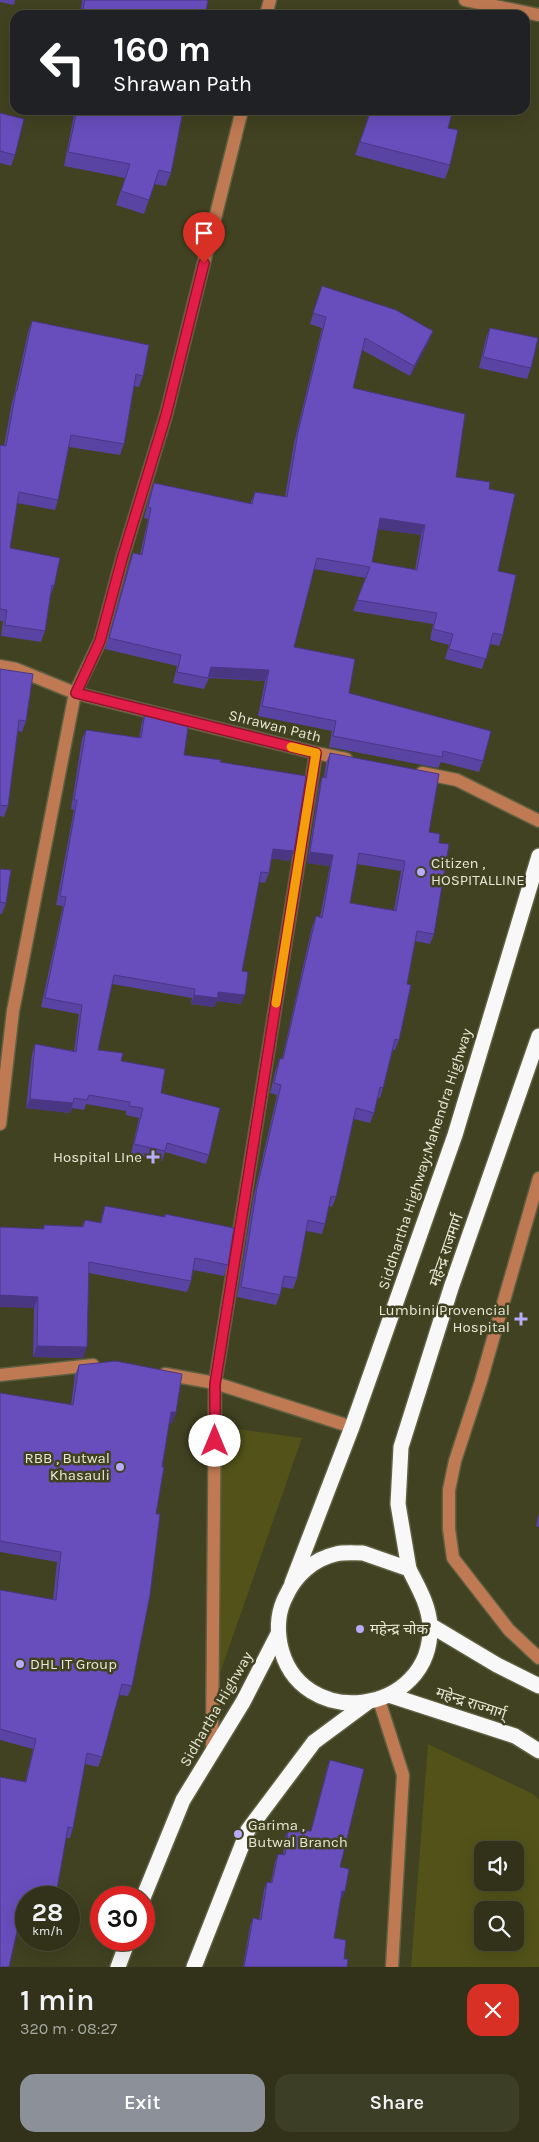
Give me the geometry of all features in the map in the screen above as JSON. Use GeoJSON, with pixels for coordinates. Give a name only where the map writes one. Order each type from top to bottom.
{"type":"FeatureCollection","features":[{"type":"Feature","properties":{"kind":"highway","name":"Siddhartha Highway;Mahendra Highway"},"geometry":{"type":"LineString","coordinates":[[292,1583],[352,1426],[454,1135],[539,856]]}},
{"type":"Feature","properties":{"kind":"highway","name":"महेन्द्र राजमार्ग"},"geometry":{"type":"LineString","coordinates":[[409,1569],[398,1504],[401,1447],[451,1288],[539,1036]]}},
{"type":"Feature","properties":{"kind":"highway"},"geometry":{"type":"LineString","coordinates":[[194,1967],[248,1830],[314,1742],[378,1699],[406,1683],[419,1666],[428,1647],[430,1625],[424,1599],[409,1569],[363,1553],[336,1554],[311,1564],[292,1583],[280,1607],[278,1634],[282,1655],[292,1674],[307,1689],[326,1699],[347,1704],[378,1699]]}},
{"type":"Feature","properties":{"kind":"highway"},"geometry":{"type":"LineString","coordinates":[[430,1625],[496,1665],[539,1686]]}},
{"type":"Feature","properties":{"kind":"highway","name":"Sidhartha Highway"},"geometry":{"type":"LineString","coordinates":[[148,1886],[183,1800],[243,1702],[278,1634]]}},
{"type":"Feature","properties":{"kind":"highway","name":"महेन्द्र राज्मार्ग्"},"geometry":{"type":"LineString","coordinates":[[378,1699],[515,1736],[539,1751]]}},
{"type":"Feature","properties":{"kind":"highway"},"geometry":{"type":"LineString","coordinates":[[118,1967],[124,1951]]}},
{"type":"Feature","properties":{"kind":"street"},"geometry":{"type":"LineString","coordinates":[[465,0],[514,10]]}},
{"type":"Feature","properties":{"kind":"street"},"geometry":{"type":"LineString","coordinates":[[0,1124],[13,1011],[76,693],[100,641],[122,559],[166,415],[241,115]]}},
{"type":"Feature","properties":{"kind":"street","name":"Shrawan Path"},"geometry":{"type":"LineString","coordinates":[[0,666],[16,669],[76,693],[316,753],[361,762]]}},
{"type":"Feature","properties":{"kind":"street"},"geometry":{"type":"LineString","coordinates":[[212,1750],[215,1384],[316,753]]}},
{"type":"Feature","properties":{"kind":"street"},"geometry":{"type":"LineString","coordinates":[[406,770],[457,780],[539,821]]}},
{"type":"Feature","properties":{"kind":"street"},"geometry":{"type":"LineString","coordinates":[[539,1178],[481,1381],[455,1462],[449,1490],[449,1529],[453,1558],[509,1630],[539,1658]]}},
{"type":"Feature","properties":{"kind":"street"},"geometry":{"type":"LineString","coordinates":[[0,1375],[104,1364]]}},
{"type":"Feature","properties":{"kind":"street"},"geometry":{"type":"LineString","coordinates":[[150,1371],[215,1384],[352,1426]]}},
{"type":"Feature","properties":{"kind":"street"},"geometry":{"type":"LineString","coordinates":[[378,1699],[403,1775],[392,1967]]}},
{"type":"Feature","properties":{"kind":"shaded area"},"geometry":{"type":"Polygon","coordinates":[[[217,1426],[302,1438],[219,1676],[206,1610],[217,1426]]]}},
{"type":"Feature","properties":{"kind":"shaded area"},"geometry":{"type":"Polygon","coordinates":[[[428,1744],[533,1794],[539,1800],[539,1967],[411,1967],[428,1744]]]}},
{"type":"Feature","properties":{"kind":"building"},"geometry":{"type":"Polygon","coordinates":[[[85,0],[208,0],[206,10],[83,9],[85,0]]]}},
{"type":"Feature","properties":{"kind":"building"},"geometry":{"type":"Polygon","coordinates":[[[0,113],[24,119],[15,155],[0,151],[0,113]]]}},
{"type":"Feature","properties":{"kind":"building"},"geometry":{"type":"Polygon","coordinates":[[[76,115],[182,115],[171,173],[159,170],[149,200],[121,191],[130,164],[68,152],[76,115]]]}},
{"type":"Feature","properties":{"kind":"building"},"geometry":{"type":"Polygon","coordinates":[[[369,115],[452,115],[448,128],[458,130],[450,165],[360,142],[369,115]]]}},
{"type":"Feature","properties":{"kind":"building"},"geometry":{"type":"Polygon","coordinates":[[[322,286],[396,310],[433,331],[414,366],[365,338],[353,388],[465,414],[456,477],[490,482],[489,489],[515,494],[498,571],[516,575],[503,635],[493,633],[486,659],[449,649],[453,634],[433,629],[437,613],[357,600],[370,567],[317,558],[294,647],[355,659],[349,693],[491,731],[483,761],[443,751],[442,757],[333,736],[336,721],[262,706],[269,670],[211,667],[208,678],[177,672],[181,655],[109,638],[133,553],[142,555],[151,508],[148,507],[154,483],[252,504],[255,492],[287,497],[298,432],[326,317],[313,313],[322,286]],[[380,518],[372,562],[417,570],[425,525],[380,518]]]}},
{"type":"Feature","properties":{"kind":"building"},"geometry":{"type":"Polygon","coordinates":[[[32,321],[149,345],[143,376],[136,374],[124,444],[71,435],[58,500],[19,492],[10,548],[60,558],[54,586],[52,585],[45,631],[5,625],[7,610],[0,609],[0,445],[6,446],[32,321]]]}},
{"type":"Feature","properties":{"kind":"building"},"geometry":{"type":"Polygon","coordinates":[[[490,328],[538,338],[531,368],[483,357],[490,328]]]}},
{"type":"Feature","properties":{"kind":"building"},"geometry":{"type":"Polygon","coordinates":[[[0,669],[33,674],[26,721],[19,720],[8,806],[0,805],[0,669]]]}},
{"type":"Feature","properties":{"kind":"building"},"geometry":{"type":"Polygon","coordinates":[[[145,713],[189,721],[184,755],[306,776],[294,851],[273,849],[269,873],[261,872],[242,971],[248,972],[245,995],[218,992],[218,998],[194,995],[195,989],[114,975],[98,1050],[123,1053],[121,1061],[165,1069],[161,1093],[220,1108],[209,1155],[167,1143],[165,1151],[134,1144],[143,1108],[129,1106],[130,1102],[89,1095],[87,1100],[74,1098],[73,1103],[30,1099],[35,1044],[76,1052],[82,1005],[45,998],[66,897],[60,896],[77,800],[74,800],[86,730],[141,738],[145,713]]]}},
{"type":"Feature","properties":{"kind":"building"},"geometry":{"type":"Polygon","coordinates":[[[330,753],[439,774],[429,832],[440,834],[439,843],[449,844],[434,934],[417,931],[407,984],[411,985],[399,1040],[395,1039],[383,1088],[380,1087],[374,1113],[356,1108],[336,1197],[331,1196],[325,1224],[308,1220],[297,1278],[284,1276],[280,1295],[241,1287],[257,1188],[281,1085],[274,1083],[280,1058],[283,1059],[316,916],[322,918],[333,855],[310,852],[322,777],[326,778],[330,753]],[[359,853],[350,903],[396,911],[405,861],[359,853]]]}},
{"type":"Feature","properties":{"kind":"building"},"geometry":{"type":"Polygon","coordinates":[[[0,869],[11,870],[6,903],[0,902],[0,869]]]}},
{"type":"Feature","properties":{"kind":"building"},"geometry":{"type":"Polygon","coordinates":[[[105,1206],[165,1217],[165,1214],[234,1228],[228,1265],[195,1258],[191,1281],[89,1262],[87,1347],[37,1346],[38,1297],[0,1295],[0,1227],[44,1229],[44,1225],[83,1227],[85,1220],[101,1223],[105,1206]]]}},
{"type":"Feature","properties":{"kind":"building"},"geometry":{"type":"Polygon","coordinates":[[[116,1361],[182,1374],[176,1412],[171,1412],[162,1467],[164,1467],[156,1514],[160,1514],[150,1595],[132,1686],[122,1684],[102,1757],[87,1753],[73,1828],[68,1827],[58,1886],[15,1886],[15,1940],[9,1967],[0,1967],[0,1777],[26,1782],[36,1739],[0,1729],[0,1590],[56,1600],[61,1552],[0,1541],[0,1393],[73,1405],[79,1365],[116,1361]]]}},
{"type":"Feature","properties":{"kind":"building"},"geometry":{"type":"Polygon","coordinates":[[[330,1760],[364,1769],[340,1867],[349,1869],[345,1891],[342,1891],[334,1938],[346,1940],[344,1959],[348,1959],[347,1967],[244,1967],[253,1918],[261,1920],[267,1882],[272,1883],[278,1854],[285,1855],[288,1830],[311,1831],[330,1760]]]}},
{"type":"Feature","properties":{"kind":"slow traffic"},"geometry":{"type":"LineString","coordinates":[[276,1003],[316,753],[291,747]]}},
{"type":"Feature","properties":{"kind":"place","name":"Citizen , HOSPITALLINE"},"geometry":{"type":"Point","coordinates":[421,872]}},
{"type":"Feature","properties":{"kind":"place","name":"Hospital LIne"},"geometry":{"type":"Point","coordinates":[153,1157]}},
{"type":"Feature","properties":{"kind":"place","name":"Lumbini Provencial Hospital"},"geometry":{"type":"Point","coordinates":[521,1319]}},
{"type":"Feature","properties":{"kind":"place","name":"RBB , Butwal Khasauli"},"geometry":{"type":"Point","coordinates":[120,1467]}},
{"type":"Feature","properties":{"kind":"place","name":"महेन्द्र चोक"},"geometry":{"type":"Point","coordinates":[360,1629]}},
{"type":"Feature","properties":{"kind":"place","name":"DHL IT Group"},"geometry":{"type":"Point","coordinates":[20,1664]}},
{"type":"Feature","properties":{"kind":"place","name":"Garima , Butwal Branch"},"geometry":{"type":"Point","coordinates":[238,1834]}},
{"type":"Feature","properties":{"kind":"route"},"geometry":{"type":"LineString","coordinates":[[204,263],[166,415],[122,559],[100,641],[76,693],[316,753],[215,1384],[215,1441]]}}]}
